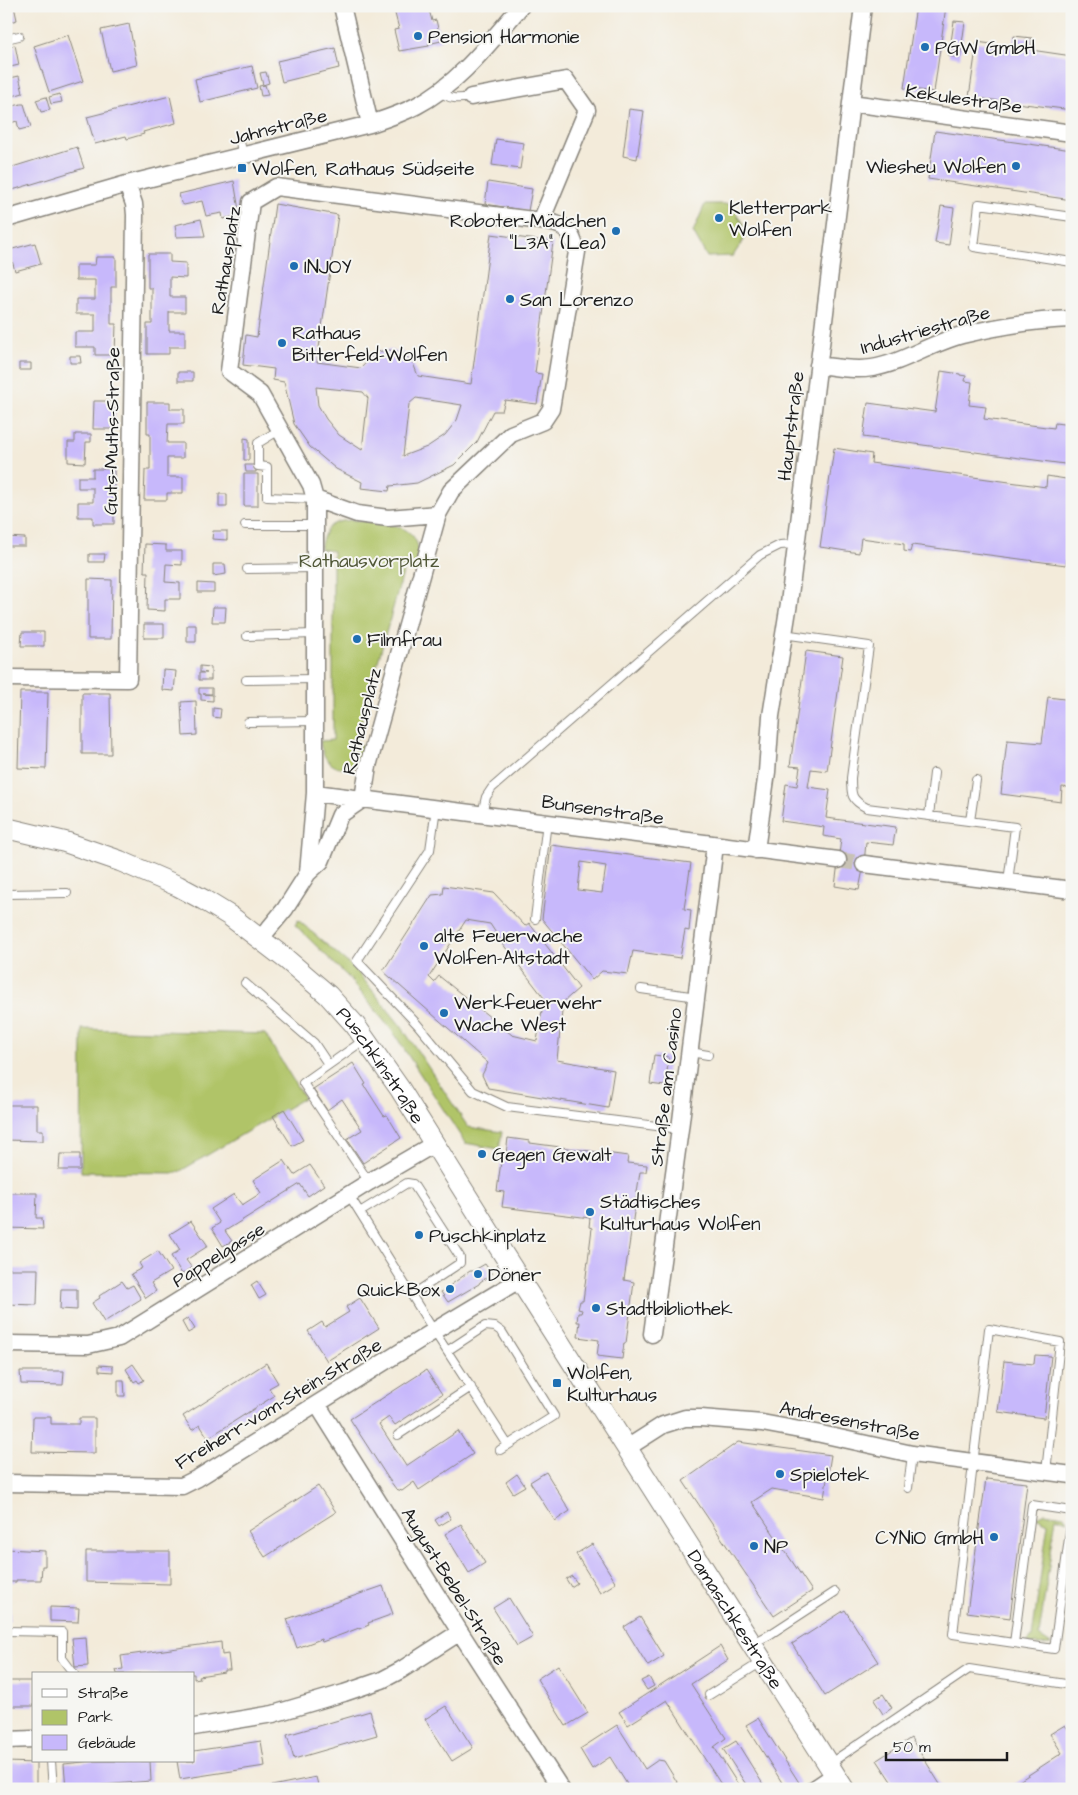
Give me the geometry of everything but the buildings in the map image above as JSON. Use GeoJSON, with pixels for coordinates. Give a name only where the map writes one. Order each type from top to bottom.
{"type":"FeatureCollection","features":[{"type":"Feature","properties":{"kind":"street"},"geometry":{"type":"LineString","coordinates":[[342,6],[370,124]]}},
{"type":"Feature","properties":{"kind":"street","name":"Jahnstraße"},"geometry":{"type":"LineString","coordinates":[[6,219],[127,184],[370,124],[410,109],[440,90],[468,66],[521,6]]}},
{"type":"Feature","properties":{"kind":"street","name":"Hauptstraße"},"geometry":{"type":"LineString","coordinates":[[756,850],[767,772],[771,716],[795,544],[863,6]]}},
{"type":"Feature","properties":{"kind":"street"},"geometry":{"type":"LineString","coordinates":[[471,97],[566,80],[587,110],[541,221]]}},
{"type":"Feature","properties":{"kind":"street","name":"Kekulestraße"},"geometry":{"type":"LineString","coordinates":[[851,103],[1072,133]]}},
{"type":"Feature","properties":{"kind":"street","name":"Guts-Muths-Straße"},"geometry":{"type":"LineString","coordinates":[[6,678],[128,679],[135,215],[134,204],[127,184]]}},
{"type":"Feature","properties":{"kind":"street","name":"Rathausplatz"},"geometry":{"type":"LineString","coordinates":[[315,793],[315,499],[311,485],[260,394],[229,371],[251,202],[276,187],[559,223],[572,235],[577,252],[551,409],[543,420],[511,434],[451,491],[438,514],[368,766],[363,800]]}},
{"type":"Feature","properties":{"kind":"street","name":"Industriestraße"},"geometry":{"type":"LineString","coordinates":[[818,365],[857,369],[884,366],[961,335],[1046,320],[1072,319]]}},
{"type":"Feature","properties":{"kind":"street"},"geometry":{"type":"LineString","coordinates":[[315,499],[357,514],[388,518],[438,514]]}},
{"type":"Feature","properties":{"kind":"street"},"geometry":{"type":"LineString","coordinates":[[308,873],[315,793]]}},
{"type":"Feature","properties":{"kind":"street","name":"Bunsenstraße"},"geometry":{"type":"LineString","coordinates":[[315,793],[838,860]]}},
{"type":"Feature","properties":{"kind":"street"},"geometry":{"type":"LineString","coordinates":[[261,938],[284,909],[308,873],[321,861],[340,815],[363,800]]}},
{"type":"Feature","properties":{"kind":"street","name":"Puschkinstraße"},"geometry":{"type":"LineString","coordinates":[[6,828],[65,842],[120,861],[149,872],[204,900],[261,938],[328,995],[366,1039],[627,1448]]}},
{"type":"Feature","properties":{"kind":"street","name":"Straße am Casino"},"geometry":{"type":"LineString","coordinates":[[652,1334],[690,1052],[715,845]]}},
{"type":"Feature","properties":{"kind":"street"},"geometry":{"type":"LineString","coordinates":[[864,864],[1072,890]]}},
{"type":"Feature","properties":{"kind":"street","name":"Pappelgasse"},"geometry":{"type":"LineString","coordinates":[[6,1344],[88,1345],[119,1338],[369,1182],[434,1144]]}},
{"type":"Feature","properties":{"kind":"street","name":"Freiherr-vom-Stein-Straße"},"geometry":{"type":"LineString","coordinates":[[6,1483],[182,1486],[198,1478],[434,1330],[519,1280]]}},
{"type":"Feature","properties":{"kind":"street","name":"August-Bebel-Straße"},"geometry":{"type":"LineString","coordinates":[[317,1404],[561,1789]]}},
{"type":"Feature","properties":{"kind":"street","name":"Andresenstraße"},"geometry":{"type":"LineString","coordinates":[[627,1448],[663,1425],[685,1418],[701,1418],[789,1428],[912,1454],[1072,1475]]}},
{"type":"Feature","properties":{"kind":"street","name":"Damaschkestraße"},"geometry":{"type":"LineString","coordinates":[[627,1448],[835,1776]]}},
{"type":"Feature","properties":{"kind":"street"},"geometry":{"type":"LineString","coordinates":[[195,1727],[273,1714],[359,1688],[401,1670],[460,1632]]}},
{"type":"Feature","properties":{"kind":"street"},"geometry":{"type":"LineString","coordinates":[[6,1740],[32,1739]]}},
{"type":"Feature","properties":{"kind":"street"},"geometry":{"type":"LineString","coordinates":[[814,1789],[835,1776]]}},
{"type":"Feature","properties":{"kind":"lane"},"geometry":{"type":"LineString","coordinates":[[6,39],[19,36]]}},
{"type":"Feature","properties":{"kind":"lane"},"geometry":{"type":"LineString","coordinates":[[440,90],[444,95],[451,97],[460,99],[471,97]]}},
{"type":"Feature","properties":{"kind":"lane"},"geometry":{"type":"LineString","coordinates":[[239,138],[243,155]]}},
{"type":"Feature","properties":{"kind":"lane"},"geometry":{"type":"LineString","coordinates":[[1072,217],[979,204],[974,247],[1072,262]]}},
{"type":"Feature","properties":{"kind":"lane"},"geometry":{"type":"LineString","coordinates":[[281,429],[258,443],[258,466],[268,467],[267,497],[315,499]]}},
{"type":"Feature","properties":{"kind":"lane"},"geometry":{"type":"LineString","coordinates":[[245,525],[315,525]]}},
{"type":"Feature","properties":{"kind":"lane"},"geometry":{"type":"LineString","coordinates":[[482,814],[486,797],[492,788],[760,554],[780,545],[795,544]]}},
{"type":"Feature","properties":{"kind":"lane"},"geometry":{"type":"LineString","coordinates":[[247,569],[314,568]]}},
{"type":"Feature","properties":{"kind":"lane"},"geometry":{"type":"LineString","coordinates":[[247,636],[314,634]]}},
{"type":"Feature","properties":{"kind":"lane"},"geometry":{"type":"LineString","coordinates":[[783,634],[869,646],[851,778],[851,792],[856,802],[867,808],[1015,827],[1008,882]]}},
{"type":"Feature","properties":{"kind":"lane"},"geometry":{"type":"LineString","coordinates":[[246,680],[314,679]]}},
{"type":"Feature","properties":{"kind":"lane"},"geometry":{"type":"LineString","coordinates":[[248,722],[315,721]]}},
{"type":"Feature","properties":{"kind":"lane"},"geometry":{"type":"LineString","coordinates":[[928,816],[934,773]]}},
{"type":"Feature","properties":{"kind":"lane"},"geometry":{"type":"LineString","coordinates":[[970,821],[976,780]]}},
{"type":"Feature","properties":{"kind":"lane"},"geometry":{"type":"LineString","coordinates":[[436,808],[430,850],[357,961],[417,1024],[473,1091],[507,1107],[680,1129]]}},
{"type":"Feature","properties":{"kind":"lane"},"geometry":{"type":"LineString","coordinates":[[535,919],[547,822]]}},
{"type":"Feature","properties":{"kind":"lane"},"geometry":{"type":"LineString","coordinates":[[6,894],[67,893]]}},
{"type":"Feature","properties":{"kind":"lane"},"geometry":{"type":"LineString","coordinates":[[245,983],[314,1044],[328,1064]]}},
{"type":"Feature","properties":{"kind":"lane"},"geometry":{"type":"LineString","coordinates":[[641,989],[697,997]]}},
{"type":"Feature","properties":{"kind":"lane"},"geometry":{"type":"LineString","coordinates":[[366,1039],[303,1083],[369,1182]]}},
{"type":"Feature","properties":{"kind":"lane"},"geometry":{"type":"LineString","coordinates":[[690,1052],[708,1055]]}},
{"type":"Feature","properties":{"kind":"lane"},"geometry":{"type":"LineString","coordinates":[[360,1212],[407,1182],[413,1184],[460,1257],[460,1263],[412,1295]]}},
{"type":"Feature","properties":{"kind":"lane"},"geometry":{"type":"LineString","coordinates":[[349,1195],[508,1445]]}},
{"type":"Feature","properties":{"kind":"lane"},"geometry":{"type":"LineString","coordinates":[[447,1351],[485,1326],[495,1327],[502,1332],[554,1416],[500,1450]]}},
{"type":"Feature","properties":{"kind":"lane"},"geometry":{"type":"LineString","coordinates":[[1046,1472],[1060,1342],[989,1329],[953,1634],[1054,1650],[1072,1516]]}},
{"type":"Feature","properties":{"kind":"lane"},"geometry":{"type":"LineString","coordinates":[[398,1435],[471,1387]]}},
{"type":"Feature","properties":{"kind":"lane"},"geometry":{"type":"LineString","coordinates":[[908,1488],[912,1454]]}},
{"type":"Feature","properties":{"kind":"lane"},"geometry":{"type":"LineString","coordinates":[[1014,1643],[1032,1505],[1072,1511]]}},
{"type":"Feature","properties":{"kind":"lane"},"geometry":{"type":"LineString","coordinates":[[751,1644],[769,1635],[835,1592]]}},
{"type":"Feature","properties":{"kind":"lane"},"geometry":{"type":"LineString","coordinates":[[6,1631],[62,1632],[62,1658],[72,1672]]}},
{"type":"Feature","properties":{"kind":"lane"},"geometry":{"type":"LineString","coordinates":[[709,1695],[763,1661]]}},
{"type":"Feature","properties":{"kind":"lane"},"geometry":{"type":"LineString","coordinates":[[835,1776],[969,1669],[1072,1685]]}},
{"type":"Feature","properties":{"kind":"lane"},"geometry":{"type":"LineString","coordinates":[[51,1762],[52,1789]]}},
{"type":"Feature","properties":{"kind":"green space","name":"Kletterpark Wolfen"},"geometry":{"type":"Polygon","coordinates":[[[705,204],[731,204],[748,233],[733,256],[707,257],[693,232],[705,204]]]}},
{"type":"Feature","properties":{"kind":"green space","name":"Rathausvorplatz"},"geometry":{"type":"Polygon","coordinates":[[[354,520],[390,524],[401,528],[409,532],[415,540],[419,551],[418,565],[406,562],[355,743],[367,748],[360,760],[352,766],[339,768],[328,761],[321,749],[320,741],[333,740],[333,551],[320,549],[324,535],[330,526],[354,520]]]}},
{"type":"Feature","properties":{"kind":"green space"},"geometry":{"type":"Polygon","coordinates":[[[298,920],[356,970],[401,1026],[468,1127],[502,1132],[499,1149],[465,1143],[393,1032],[349,978],[295,925],[298,920]]]}},
{"type":"Feature","properties":{"kind":"green space"},"geometry":{"type":"Polygon","coordinates":[[[82,1029],[265,1034],[304,1098],[177,1173],[81,1172],[82,1029]]]}},
{"type":"Feature","properties":{"kind":"green space"},"geometry":{"type":"Polygon","coordinates":[[[1045,1513],[1064,1516],[1067,1521],[1056,1517],[1039,1636],[1051,1644],[1039,1645],[1027,1643],[1032,1637],[1048,1523],[1036,1517],[1045,1513]]]}},
{"type":"Feature","properties":{"kind":"tunnel"},"geometry":{"type":"LineString","coordinates":[[838,860],[864,864]]}},
{"type":"Feature","properties":{"kind":"place","name":"Pension Harmonie"},"geometry":{"type":"Point","coordinates":[418,36]}},
{"type":"Feature","properties":{"kind":"place","name":"PGW GmbH"},"geometry":{"type":"Point","coordinates":[925,47]}},
{"type":"Feature","properties":{"kind":"place","name":"Wiesheu Wolfen"},"geometry":{"type":"Point","coordinates":[1016,166]}},
{"type":"Feature","properties":{"kind":"place","name":"Wolfen, Rathaus Südseite"},"geometry":{"type":"Point","coordinates":[242,168]}},
{"type":"Feature","properties":{"kind":"place","name":"Kletterpark Wolfen"},"geometry":{"type":"Point","coordinates":[719,218]}},
{"type":"Feature","properties":{"kind":"place","name":"Roboter-Mädchen \"L3A\" (Lea)"},"geometry":{"type":"Point","coordinates":[616,231]}},
{"type":"Feature","properties":{"kind":"place","name":"INJOY"},"geometry":{"type":"Point","coordinates":[294,266]}},
{"type":"Feature","properties":{"kind":"place","name":"San Lorenzo"},"geometry":{"type":"Point","coordinates":[510,299]}},
{"type":"Feature","properties":{"kind":"place","name":"Rathaus Bitterfeld-Wolfen"},"geometry":{"type":"Point","coordinates":[282,343]}},
{"type":"Feature","properties":{"kind":"place","name":"Filmfrau"},"geometry":{"type":"Point","coordinates":[357,639]}},
{"type":"Feature","properties":{"kind":"place","name":"alte Feuerwache Wolfen-Altstadt"},"geometry":{"type":"Point","coordinates":[424,946]}},
{"type":"Feature","properties":{"kind":"place","name":"Werkfeuerwehr Wache West"},"geometry":{"type":"Point","coordinates":[444,1013]}},
{"type":"Feature","properties":{"kind":"place","name":"Gegen Gewalt"},"geometry":{"type":"Point","coordinates":[482,1154]}},
{"type":"Feature","properties":{"kind":"place","name":"Städtisches Kulturhaus Wolfen"},"geometry":{"type":"Point","coordinates":[590,1212]}},
{"type":"Feature","properties":{"kind":"place","name":"Puschkinplatz"},"geometry":{"type":"Point","coordinates":[419,1235]}},
{"type":"Feature","properties":{"kind":"place","name":"Döner"},"geometry":{"type":"Point","coordinates":[478,1274]}},
{"type":"Feature","properties":{"kind":"place","name":"QuickBox"},"geometry":{"type":"Point","coordinates":[450,1289]}},
{"type":"Feature","properties":{"kind":"place","name":"Stadtbibliothek"},"geometry":{"type":"Point","coordinates":[596,1308]}},
{"type":"Feature","properties":{"kind":"place","name":"Wolfen, Kulturhaus"},"geometry":{"type":"Point","coordinates":[557,1383]}},
{"type":"Feature","properties":{"kind":"place","name":"Spielotek"},"geometry":{"type":"Point","coordinates":[780,1474]}},
{"type":"Feature","properties":{"kind":"place","name":"CYNiO GmbH"},"geometry":{"type":"Point","coordinates":[994,1537]}},
{"type":"Feature","properties":{"kind":"place","name":"NP"},"geometry":{"type":"Point","coordinates":[754,1546]}}]}
